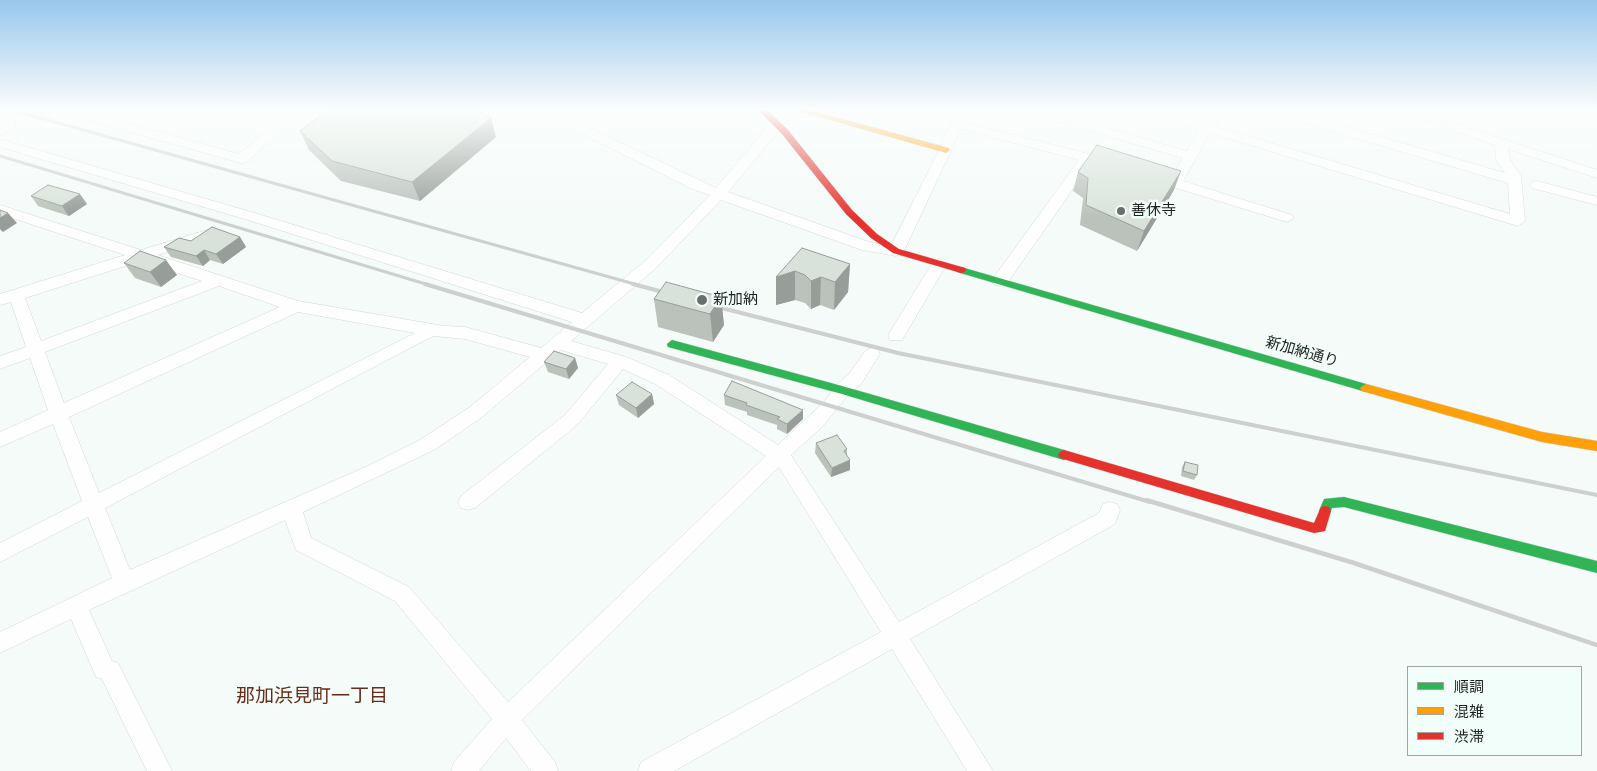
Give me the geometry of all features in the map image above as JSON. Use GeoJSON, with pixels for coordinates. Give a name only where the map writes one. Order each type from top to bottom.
{"type":"FeatureCollection","features":[{"type":"Feature","properties":{"kind":"street"},"geometry":{"type":"LineString","coordinates":[[10,146],[253,217],[586,320]]}},
{"type":"Feature","properties":{"kind":"street"},"geometry":{"type":"LineString","coordinates":[[197,146],[241,158],[256,146]]}},
{"type":"Feature","properties":{"kind":"street"},"geometry":{"type":"LineString","coordinates":[[615,146],[689,182],[719,194],[867,247],[896,251],[939,264],[896,336]]}},
{"type":"Feature","properties":{"kind":"street"},"geometry":{"type":"LineString","coordinates":[[0,643],[124,582],[292,509],[427,445],[476,412],[636,278],[719,194],[759,146]]}},
{"type":"Feature","properties":{"kind":"street"},"geometry":{"type":"LineString","coordinates":[[795,146],[849,212],[874,236],[896,251]]}},
{"type":"Feature","properties":{"kind":"street"},"geometry":{"type":"LineString","coordinates":[[931,146],[946,150]]}},
{"type":"Feature","properties":{"kind":"street"},"geometry":{"type":"LineString","coordinates":[[896,251],[948,146]]}},
{"type":"Feature","properties":{"kind":"street"},"geometry":{"type":"LineString","coordinates":[[1044,146],[1123,167]]}},
{"type":"Feature","properties":{"kind":"street"},"geometry":{"type":"LineString","coordinates":[[1155,146],[1189,156]]}},
{"type":"Feature","properties":{"kind":"street"},"geometry":{"type":"LineString","coordinates":[[1175,183],[1196,146]]}},
{"type":"Feature","properties":{"kind":"street"},"geometry":{"type":"LineString","coordinates":[[1268,146],[1518,221],[1514,176],[1503,160],[1501,146]]}},
{"type":"Feature","properties":{"kind":"street"},"geometry":{"type":"LineString","coordinates":[[1397,146],[1514,180]]}},
{"type":"Feature","properties":{"kind":"street"},"geometry":{"type":"LineString","coordinates":[[1510,146],[1597,174]]}},
{"type":"Feature","properties":{"kind":"street"},"geometry":{"type":"LineString","coordinates":[[1000,281],[1088,157]]}},
{"type":"Feature","properties":{"kind":"street"},"geometry":{"type":"LineString","coordinates":[[1140,173],[1287,218]]}},
{"type":"Feature","properties":{"kind":"street"},"geometry":{"type":"LineString","coordinates":[[1537,184],[1597,201]]}},
{"type":"Feature","properties":{"kind":"street"},"geometry":{"type":"LineString","coordinates":[[0,209],[296,306],[620,361],[663,380],[779,455],[787,463],[981,771]]}},
{"type":"Feature","properties":{"kind":"street"},"geometry":{"type":"LineString","coordinates":[[124,582],[34,350],[6,295],[142,256],[212,233]]}},
{"type":"Feature","properties":{"kind":"street","name":"新加納通り"},"geometry":{"type":"LineString","coordinates":[[939,264],[1492,424],[1542,437],[1597,446]]}},
{"type":"Feature","properties":{"kind":"street"},"geometry":{"type":"LineString","coordinates":[[0,363],[220,280]]}},
{"type":"Feature","properties":{"kind":"street"},"geometry":{"type":"LineString","coordinates":[[0,440],[59,415],[296,306]]}},
{"type":"Feature","properties":{"kind":"street"},"geometry":{"type":"LineString","coordinates":[[0,553],[424,335],[430,329]]}},
{"type":"Feature","properties":{"kind":"street"},"geometry":{"type":"LineString","coordinates":[[672,344],[842,390],[1314,528],[1320,527],[1328,502],[1344,502],[1597,567]]}},
{"type":"Feature","properties":{"kind":"street"},"geometry":{"type":"LineString","coordinates":[[463,771],[507,719],[832,406],[842,390],[855,379],[872,354]]}},
{"type":"Feature","properties":{"kind":"street"},"geometry":{"type":"LineString","coordinates":[[468,502],[571,420],[620,361]]}},
{"type":"Feature","properties":{"kind":"street"},"geometry":{"type":"LineString","coordinates":[[292,509],[303,544],[402,594],[507,719],[546,771]]}},
{"type":"Feature","properties":{"kind":"street"},"geometry":{"type":"LineString","coordinates":[[650,771],[1108,518],[1110,510]]}},
{"type":"Feature","properties":{"kind":"street"},"geometry":{"type":"LineString","coordinates":[[76,605],[104,669],[110,671],[160,771]]}},
{"type":"Feature","properties":{"kind":"building"},"geometry":{"type":"Polygon","coordinates":[[[316,146],[456,146],[412,182],[332,161],[316,146]]]}},
{"type":"Feature","properties":{"kind":"building","name":"善休寺"},"geometry":{"type":"Polygon","coordinates":[[[1096,146],[1181,171],[1144,231],[1086,205],[1088,178],[1078,172],[1096,146]]]}},
{"type":"Feature","properties":{"kind":"building"},"geometry":{"type":"Polygon","coordinates":[[[48,185],[80,194],[62,206],[31,196],[48,185]]]}},
{"type":"Feature","properties":{"kind":"building"},"geometry":{"type":"Polygon","coordinates":[[[0,210],[8,213],[0,218],[0,210]]]}},
{"type":"Feature","properties":{"kind":"building"},"geometry":{"type":"Polygon","coordinates":[[[212,227],[240,237],[216,254],[204,250],[196,256],[164,247],[179,238],[191,241],[212,227]]]}},
{"type":"Feature","properties":{"kind":"building"},"geometry":{"type":"Polygon","coordinates":[[[802,248],[850,264],[835,282],[821,277],[811,281],[805,275],[795,271],[776,277],[802,248]]]}},
{"type":"Feature","properties":{"kind":"building"},"geometry":{"type":"Polygon","coordinates":[[[140,251],[166,260],[150,272],[124,263],[140,251]]]}},
{"type":"Feature","properties":{"kind":"building"},"geometry":{"type":"Polygon","coordinates":[[[666,282],[721,297],[710,314],[654,299],[666,282]]]}},
{"type":"Feature","properties":{"kind":"building"},"geometry":{"type":"Polygon","coordinates":[[[554,351],[575,358],[566,369],[544,362],[554,351]]]}},
{"type":"Feature","properties":{"kind":"building"},"geometry":{"type":"Polygon","coordinates":[[[732,381],[803,410],[787,424],[777,419],[780,417],[724,395],[732,381]]]}},
{"type":"Feature","properties":{"kind":"building"},"geometry":{"type":"Polygon","coordinates":[[[632,382],[652,394],[636,408],[616,395],[632,382]]]}},
{"type":"Feature","properties":{"kind":"building"},"geometry":{"type":"Polygon","coordinates":[[[837,435],[847,449],[844,451],[850,460],[832,468],[816,443],[837,435]]]}},
{"type":"Feature","properties":{"kind":"building"},"geometry":{"type":"Polygon","coordinates":[[[1185,462],[1198,465],[1197,475],[1183,471],[1185,462]]]}},
{"type":"Feature","properties":{"kind":"railway"},"geometry":{"type":"LineString","coordinates":[[141,146],[638,285]]}},
{"type":"Feature","properties":{"kind":"railway"},"geometry":{"type":"LineString","coordinates":[[0,156],[429,285]]}},
{"type":"Feature","properties":{"kind":"railway"},"geometry":{"type":"LineString","coordinates":[[425,284],[1150,502]]}},
{"type":"Feature","properties":{"kind":"railway"},"geometry":{"type":"LineString","coordinates":[[633,284],[674,295]]}},
{"type":"Feature","properties":{"kind":"railway"},"geometry":{"type":"LineString","coordinates":[[710,305],[898,353],[1597,495]]}},
{"type":"Feature","properties":{"kind":"railway"},"geometry":{"type":"LineString","coordinates":[[1146,500],[1354,563],[1597,645]]}},
{"type":"Feature","properties":{"kind":"traffic: fast"},"geometry":{"type":"LineString","coordinates":[[961,270],[1366,388]]}},
{"type":"Feature","properties":{"kind":"traffic: fast"},"geometry":{"type":"LineString","coordinates":[[672,344],[842,390],[1064,455]]}},
{"type":"Feature","properties":{"kind":"traffic: fast"},"geometry":{"type":"LineString","coordinates":[[1325,511],[1328,503],[1344,502],[1597,567]]}},
{"type":"Feature","properties":{"kind":"traffic: slow"},"geometry":{"type":"LineString","coordinates":[[931,146],[946,150]]}},
{"type":"Feature","properties":{"kind":"traffic: slow"},"geometry":{"type":"LineString","coordinates":[[1366,388],[1542,437],[1597,446]]}},
{"type":"Feature","properties":{"kind":"traffic: jam"},"geometry":{"type":"LineString","coordinates":[[796,146],[849,212],[874,236],[896,251],[961,270]]}},
{"type":"Feature","properties":{"kind":"traffic: jam"},"geometry":{"type":"LineString","coordinates":[[1064,455],[1314,528],[1320,527],[1325,511]]}},
{"type":"Feature","properties":{"kind":"place","name":"善休寺"},"geometry":{"type":"Point","coordinates":[1121,211]}},
{"type":"Feature","properties":{"kind":"place","name":"新加納"},"geometry":{"type":"Point","coordinates":[702,300]}},
{"type":"Feature","properties":{"kind":"district","name":"那加浜見町一丁目"},"geometry":{"type":"Point","coordinates":[312,696]}}]}
